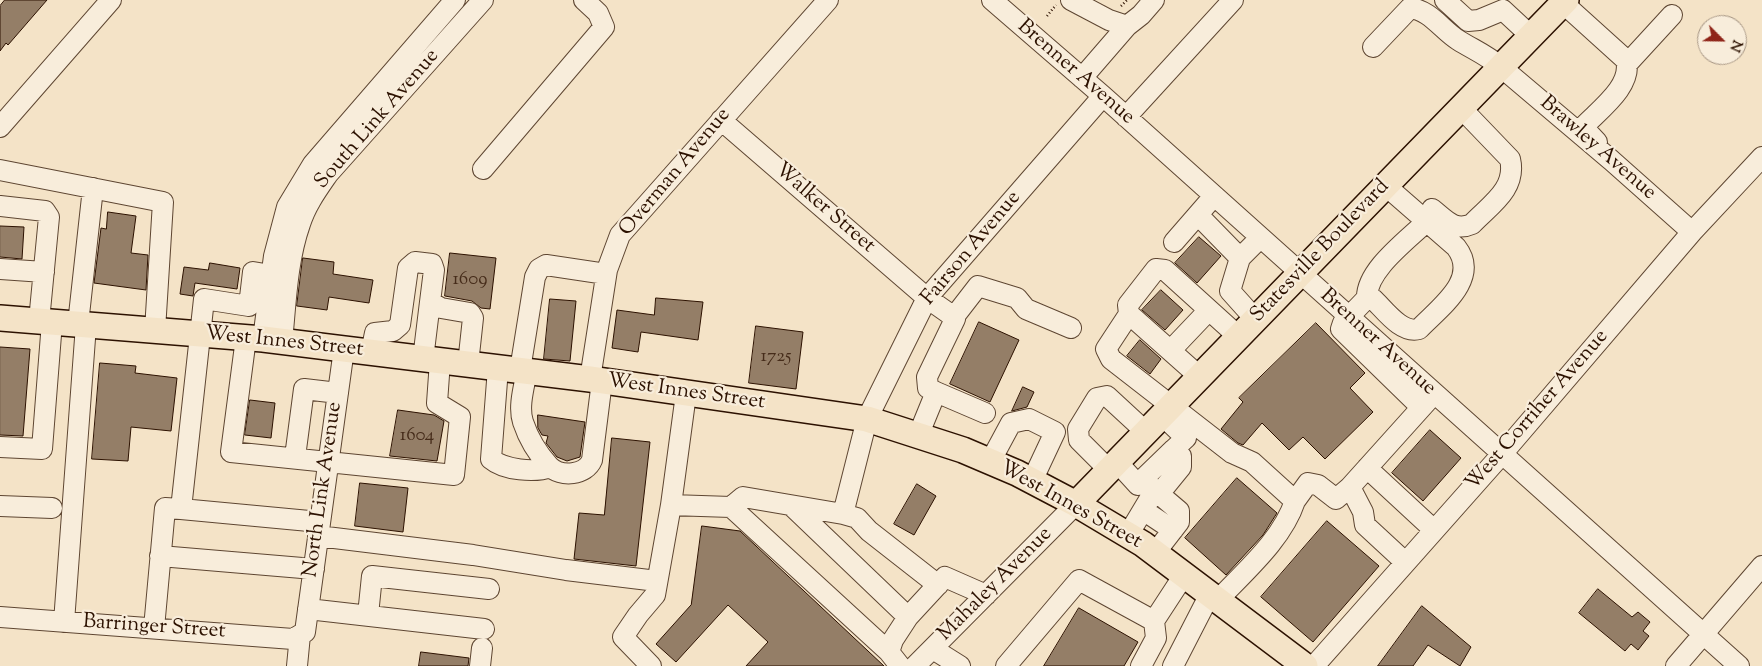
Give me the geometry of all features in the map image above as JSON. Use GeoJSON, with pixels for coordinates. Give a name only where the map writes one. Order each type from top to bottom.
{"type":"FeatureCollection","features":[{"type":"Feature","properties":{"kind":"main road","name":"Statesville Boulevard"},"geometry":{"type":"LineString","coordinates":[[1076,504],[1462,108],[1561,2]]}},
{"type":"Feature","properties":{"kind":"main road","name":"West Innes Street"},"geometry":{"type":"LineString","coordinates":[[0,318],[199,334],[371,352],[596,380],[867,419],[990,462],[1076,504],[1155,553],[1305,666]]}},
{"type":"Feature","properties":{"kind":"street"},"geometry":{"type":"LineString","coordinates":[[0,127],[111,0]]}},
{"type":"Feature","properties":{"kind":"street","name":"South Link Avenue"},"geometry":{"type":"LineString","coordinates":[[263,340],[280,226],[287,206],[298,186],[313,164],[455,0]]}},
{"type":"Feature","properties":{"kind":"street","name":"South Link Avenue"},"geometry":{"type":"LineString","coordinates":[[263,340],[300,223],[312,198],[328,174],[483,0]]}},
{"type":"Feature","properties":{"kind":"street"},"geometry":{"type":"LineString","coordinates":[[483,169],[604,27],[598,13],[584,0]]}},
{"type":"Feature","properties":{"kind":"street","name":"Overman Avenue"},"geometry":{"type":"LineString","coordinates":[[550,467],[578,474],[591,464],[596,380],[606,274],[620,235],[828,0]]}},
{"type":"Feature","properties":{"kind":"street","name":"Brenner Avenue"},"geometry":{"type":"LineString","coordinates":[[992,0],[1126,116],[1348,318],[1402,377],[1428,400],[1502,454],[1739,666]]}},
{"type":"Feature","properties":{"kind":"street"},"geometry":{"type":"LineString","coordinates":[[1071,0],[1109,20],[1128,26]]}},
{"type":"Feature","properties":{"kind":"street"},"geometry":{"type":"LineString","coordinates":[[1082,78],[1154,0]]}},
{"type":"Feature","properties":{"kind":"street"},"geometry":{"type":"LineString","coordinates":[[1126,116],[1233,0]]}},
{"type":"Feature","properties":{"kind":"street"},"geometry":{"type":"LineString","coordinates":[[1445,0],[1468,21],[1479,20],[1503,10],[1531,36]]}},
{"type":"Feature","properties":{"kind":"street"},"geometry":{"type":"LineString","coordinates":[[1561,2],[1626,60],[1627,74],[1615,94],[1583,127],[1611,160]]}},
{"type":"Feature","properties":{"kind":"street","name":"Brawley Avenue"},"geometry":{"type":"LineString","coordinates":[[1373,47],[1410,8],[1420,9],[1458,40],[1484,53],[1611,160],[1692,232]]}},
{"type":"Feature","properties":{"kind":"street"},"geometry":{"type":"LineString","coordinates":[[1627,64],[1672,15]]}},
{"type":"Feature","properties":{"kind":"street","name":"Fairson Avenue"},"geometry":{"type":"LineString","coordinates":[[843,514],[867,419],[927,298],[1103,96]]}},
{"type":"Feature","properties":{"kind":"street"},"geometry":{"type":"LineString","coordinates":[[1390,182],[1457,228],[1472,224],[1507,189],[1511,180],[1512,168],[1510,159],[1462,108]]}},
{"type":"Feature","properties":{"kind":"street","name":"Walker Street"},"geometry":{"type":"LineString","coordinates":[[721,120],[927,298],[954,316]]}},
{"type":"Feature","properties":{"kind":"street","name":"West Corriher Avenue"},"geometry":{"type":"LineString","coordinates":[[1314,666],[1502,454],[1692,232],[1762,157]]}},
{"type":"Feature","properties":{"kind":"street"},"geometry":{"type":"LineString","coordinates":[[0,170],[163,202],[155,330]]}},
{"type":"Feature","properties":{"kind":"street"},"geometry":{"type":"LineString","coordinates":[[1367,298],[1373,299],[1399,324],[1413,331],[1418,329],[1454,294],[1464,274],[1464,259],[1456,247],[1427,221],[1390,182]]}},
{"type":"Feature","properties":{"kind":"street"},"geometry":{"type":"LineString","coordinates":[[64,622],[82,325],[93,188]]}},
{"type":"Feature","properties":{"kind":"street"},"geometry":{"type":"LineString","coordinates":[[1174,242],[1214,196]]}},
{"type":"Feature","properties":{"kind":"street"},"geometry":{"type":"LineString","coordinates":[[0,206],[45,211],[49,217],[44,272],[45,322],[42,449],[0,447]]}},
{"type":"Feature","properties":{"kind":"street"},"geometry":{"type":"LineString","coordinates":[[1198,215],[1240,258]]}},
{"type":"Feature","properties":{"kind":"street"},"geometry":{"type":"LineString","coordinates":[[1348,318],[1367,298],[1367,288],[1376,272],[1427,221]]}},
{"type":"Feature","properties":{"kind":"street"},"geometry":{"type":"LineString","coordinates":[[1248,328],[1230,291],[1240,258],[1260,238]]}},
{"type":"Feature","properties":{"kind":"street"},"geometry":{"type":"LineString","coordinates":[[263,340],[231,452],[329,460],[454,475],[460,417],[437,403],[431,360],[430,302],[434,270],[432,264],[415,262],[408,268],[400,325],[393,331],[375,333],[371,352]]}},
{"type":"Feature","properties":{"kind":"street"},"geometry":{"type":"LineString","coordinates":[[515,370],[522,420],[529,437],[550,467],[537,470],[501,465],[491,459],[515,370],[535,276],[539,269],[546,265],[606,274]]}},
{"type":"Feature","properties":{"kind":"street"},"geometry":{"type":"LineString","coordinates":[[0,269],[44,272]]}},
{"type":"Feature","properties":{"kind":"street"},"geometry":{"type":"LineString","coordinates":[[1128,535],[1143,510],[1153,488],[1157,464],[1154,424],[1106,349],[1129,314],[1128,305],[1156,269],[1164,270],[1209,310],[1248,328]]}},
{"type":"Feature","properties":{"kind":"street"},"geometry":{"type":"LineString","coordinates":[[181,509],[204,299],[249,306],[253,272],[272,275]]}},
{"type":"Feature","properties":{"kind":"street"},"geometry":{"type":"LineString","coordinates":[[985,413],[928,388],[927,377],[955,319],[954,316],[978,286],[1017,298],[1026,309],[1071,328]]}},
{"type":"Feature","properties":{"kind":"street"},"geometry":{"type":"LineString","coordinates":[[430,302],[441,308],[470,313],[473,318],[468,364]]}},
{"type":"Feature","properties":{"kind":"street"},"geometry":{"type":"LineString","coordinates":[[1170,350],[1209,310]]}},
{"type":"Feature","properties":{"kind":"street"},"geometry":{"type":"LineString","coordinates":[[1129,314],[1200,377]]}},
{"type":"Feature","properties":{"kind":"street","name":"North Link Avenue"},"geometry":{"type":"LineString","coordinates":[[297,666],[314,569],[344,349]]}},
{"type":"Feature","properties":{"kind":"street"},"geometry":{"type":"LineString","coordinates":[[295,457],[304,390],[338,393]]}},
{"type":"Feature","properties":{"kind":"street"},"geometry":{"type":"LineString","coordinates":[[918,436],[936,392]]}},
{"type":"Feature","properties":{"kind":"street"},"geometry":{"type":"LineString","coordinates":[[651,666],[623,637],[638,615],[655,596],[671,505],[686,394]]}},
{"type":"Feature","properties":{"kind":"street"},"geometry":{"type":"LineString","coordinates":[[1079,440],[1078,429],[1097,398],[1107,396],[1154,424],[1186,438],[1157,464]]}},
{"type":"Feature","properties":{"kind":"street"},"geometry":{"type":"LineString","coordinates":[[1173,666],[1214,597],[1266,548],[1290,515],[1295,501],[1308,483],[1318,485],[1336,500],[1350,488],[1428,400]]}},
{"type":"Feature","properties":{"kind":"street"},"geometry":{"type":"LineString","coordinates":[[990,462],[1011,423],[1028,419],[1055,432],[1079,440],[1138,485],[1153,488],[1179,511],[1179,522],[1155,553]]}},
{"type":"Feature","properties":{"kind":"street"},"geometry":{"type":"LineString","coordinates":[[1154,424],[1252,462],[1295,501]]}},
{"type":"Feature","properties":{"kind":"street"},"geometry":{"type":"LineString","coordinates":[[1032,482],[1055,432]]}},
{"type":"Feature","properties":{"kind":"street"},"geometry":{"type":"LineString","coordinates":[[1153,488],[1181,467],[1181,456],[1174,449]]}},
{"type":"Feature","properties":{"kind":"street"},"geometry":{"type":"LineString","coordinates":[[1367,468],[1434,530]]}},
{"type":"Feature","properties":{"kind":"street"},"geometry":{"type":"LineString","coordinates":[[1350,488],[1363,512],[1365,525],[1405,562]]}},
{"type":"Feature","properties":{"kind":"street"},"geometry":{"type":"LineString","coordinates":[[671,505],[730,507],[743,497],[857,518],[869,531],[938,585]]}},
{"type":"Feature","properties":{"kind":"street","name":"Mahaley Avenue"},"geometry":{"type":"LineString","coordinates":[[915,666],[1076,504]]}},
{"type":"Feature","properties":{"kind":"street"},"geometry":{"type":"LineString","coordinates":[[0,506],[52,508]]}},
{"type":"Feature","properties":{"kind":"street"},"geometry":{"type":"LineString","coordinates":[[792,506],[908,617]]}},
{"type":"Feature","properties":{"kind":"street"},"geometry":{"type":"LineString","coordinates":[[730,507],[895,659]]}},
{"type":"Feature","properties":{"kind":"street"},"geometry":{"type":"LineString","coordinates":[[154,628],[165,508],[319,529],[657,581]]}},
{"type":"Feature","properties":{"kind":"street"},"geometry":{"type":"LineString","coordinates":[[1143,510],[1173,530]]}},
{"type":"Feature","properties":{"kind":"street"},"geometry":{"type":"LineString","coordinates":[[160,556],[314,569]]}},
{"type":"Feature","properties":{"kind":"street"},"geometry":{"type":"LineString","coordinates":[[1676,666],[1762,566]]}},
{"type":"Feature","properties":{"kind":"street"},"geometry":{"type":"LineString","coordinates":[[1141,666],[1156,638],[1154,621],[1184,575]]}},
{"type":"Feature","properties":{"kind":"street"},"geometry":{"type":"LineString","coordinates":[[368,614],[372,576],[489,589]]}},
{"type":"Feature","properties":{"kind":"street"},"geometry":{"type":"LineString","coordinates":[[895,659],[892,640],[908,617],[945,577],[986,595]]}},
{"type":"Feature","properties":{"kind":"street"},"geometry":{"type":"LineString","coordinates":[[1006,666],[1078,580],[1154,621]]}},
{"type":"Feature","properties":{"kind":"street"},"geometry":{"type":"LineString","coordinates":[[308,609],[368,614],[482,648]]}},
{"type":"Feature","properties":{"kind":"street","name":"Barringer Street"},"geometry":{"type":"LineString","coordinates":[[0,616],[293,639],[303,634]]}},
{"type":"Feature","properties":{"kind":"street"},"geometry":{"type":"LineString","coordinates":[[932,649],[960,666]]}},
{"type":"Feature","properties":{"kind":"path"},"geometry":{"type":"LineString","coordinates":[[1046,16],[1060,0]]}},
{"type":"Feature","properties":{"kind":"building"},"geometry":{"type":"Polygon","coordinates":[[[5,0],[47,0],[8,45],[6,43],[0,51],[0,6],[5,0]]]}},
{"type":"Feature","properties":{"kind":"building"},"geometry":{"type":"Polygon","coordinates":[[[108,212],[136,216],[131,253],[148,255],[146,290],[94,283],[101,228],[106,229],[108,212]]]}},
{"type":"Feature","properties":{"kind":"building"},"geometry":{"type":"Polygon","coordinates":[[[0,226],[24,227],[22,259],[0,257],[0,226]]]}},
{"type":"Feature","properties":{"kind":"building"},"geometry":{"type":"Polygon","coordinates":[[[1199,237],[1221,256],[1197,283],[1175,263],[1199,237]]]}},
{"type":"Feature","properties":{"kind":"building"},"geometry":{"type":"Polygon","coordinates":[[[450,253],[496,258],[490,309],[481,308],[472,301],[445,296],[450,253]]]}},
{"type":"Feature","properties":{"kind":"building"},"geometry":{"type":"Polygon","coordinates":[[[303,258],[334,262],[333,274],[373,280],[369,303],[329,297],[327,310],[297,306],[303,258]]]}},
{"type":"Feature","properties":{"kind":"building"},"geometry":{"type":"Polygon","coordinates":[[[210,263],[240,268],[237,289],[195,283],[193,296],[180,294],[184,267],[208,270],[210,263]]]}},
{"type":"Feature","properties":{"kind":"building"},"geometry":{"type":"Polygon","coordinates":[[[1161,290],[1183,310],[1165,330],[1142,310],[1161,290]]]}},
{"type":"Feature","properties":{"kind":"building"},"geometry":{"type":"Polygon","coordinates":[[[656,298],[703,302],[698,340],[641,332],[638,352],[612,348],[617,310],[654,315],[656,298]]]}},
{"type":"Feature","properties":{"kind":"building"},"geometry":{"type":"Polygon","coordinates":[[[550,299],[576,301],[570,361],[544,359],[550,299]]]}},
{"type":"Feature","properties":{"kind":"building"},"geometry":{"type":"Polygon","coordinates":[[[979,322],[1019,340],[990,402],[950,384],[979,322]]]}},
{"type":"Feature","properties":{"kind":"building"},"geometry":{"type":"Polygon","coordinates":[[[1316,323],[1365,373],[1350,388],[1373,412],[1325,459],[1303,437],[1289,450],[1262,423],[1243,445],[1238,443],[1221,429],[1243,402],[1239,398],[1316,323]]]}},
{"type":"Feature","properties":{"kind":"building"},"geometry":{"type":"Polygon","coordinates":[[[756,326],[803,332],[796,389],[749,383],[756,326]]]}},
{"type":"Feature","properties":{"kind":"building"},"geometry":{"type":"Polygon","coordinates":[[[1140,340],[1161,359],[1150,374],[1127,356],[1140,340]]]}},
{"type":"Feature","properties":{"kind":"building"},"geometry":{"type":"Polygon","coordinates":[[[0,347],[30,349],[23,436],[0,435],[0,347]]]}},
{"type":"Feature","properties":{"kind":"building"},"geometry":{"type":"Polygon","coordinates":[[[100,363],[136,366],[135,373],[177,378],[171,431],[131,427],[128,461],[92,459],[100,363]]]}},
{"type":"Feature","properties":{"kind":"building"},"geometry":{"type":"Polygon","coordinates":[[[1023,387],[1034,392],[1027,407],[1012,411],[1023,387]]]}},
{"type":"Feature","properties":{"kind":"building"},"geometry":{"type":"Polygon","coordinates":[[[250,400],[275,403],[271,438],[245,435],[250,400]]]}},
{"type":"Feature","properties":{"kind":"building"},"geometry":{"type":"Polygon","coordinates":[[[398,410],[434,415],[444,421],[437,461],[390,456],[398,410]]]}},
{"type":"Feature","properties":{"kind":"building"},"geometry":{"type":"Polygon","coordinates":[[[538,415],[585,422],[580,457],[567,461],[557,457],[546,443],[548,436],[542,435],[538,428],[538,415]]]}},
{"type":"Feature","properties":{"kind":"building"},"geometry":{"type":"Polygon","coordinates":[[[1430,430],[1461,458],[1423,501],[1392,473],[1430,430]]]}},
{"type":"Feature","properties":{"kind":"building"},"geometry":{"type":"Polygon","coordinates":[[[612,438],[650,442],[636,566],[574,559],[579,513],[604,515],[612,438]]]}},
{"type":"Feature","properties":{"kind":"building"},"geometry":{"type":"Polygon","coordinates":[[[1237,478],[1277,513],[1263,535],[1226,575],[1185,538],[1237,478]]]}},
{"type":"Feature","properties":{"kind":"building"},"geometry":{"type":"Polygon","coordinates":[[[360,483],[408,488],[403,532],[355,526],[360,483]]]}},
{"type":"Feature","properties":{"kind":"building"},"geometry":{"type":"Polygon","coordinates":[[[917,484],[936,496],[914,535],[894,524],[917,484]]]}},
{"type":"Feature","properties":{"kind":"building"},"geometry":{"type":"Polygon","coordinates":[[[1327,521],[1379,566],[1313,642],[1261,597],[1327,521]]]}},
{"type":"Feature","properties":{"kind":"building"},"geometry":{"type":"Polygon","coordinates":[[[702,526],[740,531],[884,666],[746,666],[768,642],[728,605],[676,662],[656,644],[691,605],[702,526]]]}},
{"type":"Feature","properties":{"kind":"building"},"geometry":{"type":"Polygon","coordinates":[[[1598,589],[1632,617],[1638,612],[1650,622],[1643,631],[1649,636],[1638,650],[1631,644],[1625,651],[1579,613],[1598,589]]]}},
{"type":"Feature","properties":{"kind":"building"},"geometry":{"type":"Polygon","coordinates":[[[1422,606],[1471,647],[1460,666],[1428,645],[1413,666],[1378,666],[1422,606]]]}},
{"type":"Feature","properties":{"kind":"building"},"geometry":{"type":"Polygon","coordinates":[[[1079,608],[1138,642],[1124,666],[1044,666],[1079,608]]]}},
{"type":"Feature","properties":{"kind":"building"},"geometry":{"type":"Polygon","coordinates":[[[421,652],[469,658],[468,666],[419,666],[421,652]]]}}]}
